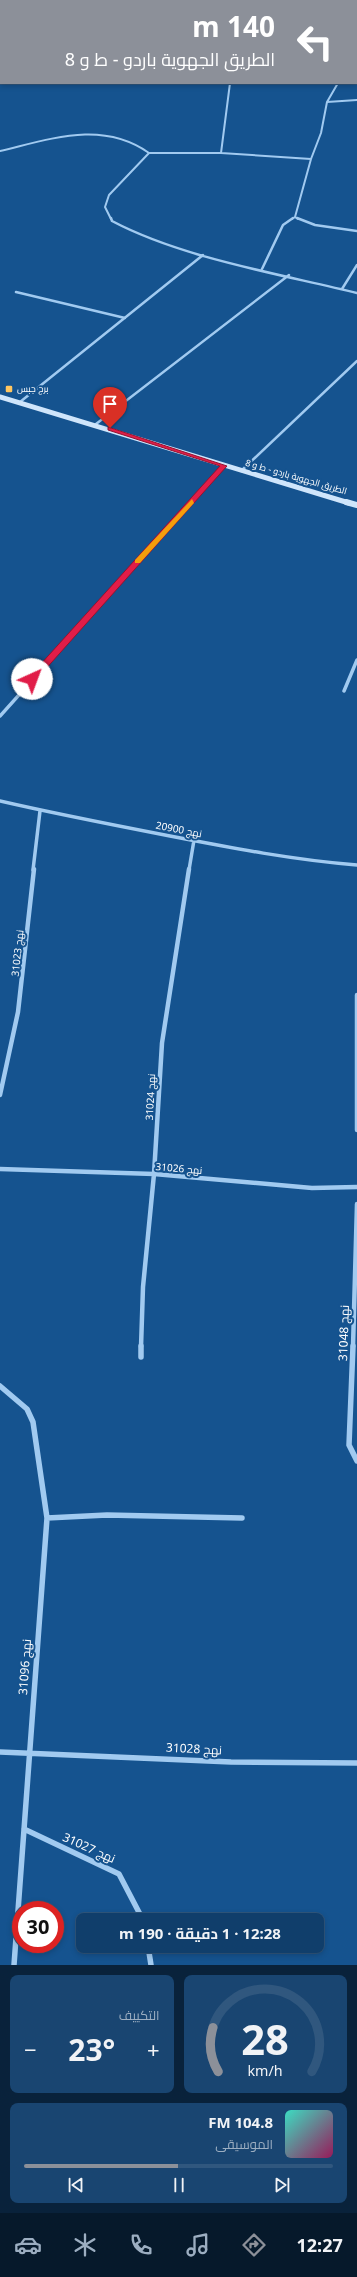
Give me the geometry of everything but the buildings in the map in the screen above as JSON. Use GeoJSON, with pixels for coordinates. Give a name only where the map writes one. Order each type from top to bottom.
{"type":"FeatureCollection","features":[{"type":"Feature","properties":{"kind":"main road","name":"الطريق الجهوية باردو - ط و 8"},"geometry":{"type":"LineString","coordinates":[[0,397],[96,424],[224,466],[357,504]]}},
{"type":"Feature","properties":{"kind":"street"},"geometry":{"type":"LineString","coordinates":[[221,154],[230,84]]}},
{"type":"Feature","properties":{"kind":"street"},"geometry":{"type":"LineString","coordinates":[[262,269],[283,225],[295,217],[311,159],[320,133],[327,102],[337,84]]}},
{"type":"Feature","properties":{"kind":"street"},"geometry":{"type":"LineString","coordinates":[[327,102],[357,100]]}},
{"type":"Feature","properties":{"kind":"street"},"geometry":{"type":"LineString","coordinates":[[0,151],[75,136],[97,134],[113,135],[128,139],[149,153],[221,154],[311,159]]}},
{"type":"Feature","properties":{"kind":"street"},"geometry":{"type":"LineString","coordinates":[[149,153],[109,195],[105,207],[112,221],[132,231],[203,255],[357,293]]}},
{"type":"Feature","properties":{"kind":"street"},"geometry":{"type":"LineString","coordinates":[[295,217],[300,221],[311,224],[357,231]]}},
{"type":"Feature","properties":{"kind":"street"},"geometry":{"type":"LineString","coordinates":[[20,402],[203,255]]}},
{"type":"Feature","properties":{"kind":"street"},"geometry":{"type":"LineString","coordinates":[[342,289],[357,265]]}},
{"type":"Feature","properties":{"kind":"street"},"geometry":{"type":"LineString","coordinates":[[96,424],[289,275]]}},
{"type":"Feature","properties":{"kind":"street"},"geometry":{"type":"LineString","coordinates":[[16,292],[125,318]]}},
{"type":"Feature","properties":{"kind":"street"},"geometry":{"type":"LineString","coordinates":[[241,471],[357,361]]}},
{"type":"Feature","properties":{"kind":"street"},"geometry":{"type":"LineString","coordinates":[[0,716],[224,466]]}},
{"type":"Feature","properties":{"kind":"street"},"geometry":{"type":"LineString","coordinates":[[344,691],[357,660]]}},
{"type":"Feature","properties":{"kind":"street","name":"نهج 20900"},"geometry":{"type":"LineString","coordinates":[[0,801],[40,811],[314,863],[357,865]]}},
{"type":"Feature","properties":{"kind":"street","name":"نهج 31023"},"geometry":{"type":"LineString","coordinates":[[0,1095],[18,1012],[40,811]]}},
{"type":"Feature","properties":{"kind":"street","name":"نهج 31024"},"geometry":{"type":"LineString","coordinates":[[141,1357],[143,1287],[154,1174],[162,1043],[194,840]]}},
{"type":"Feature","properties":{"kind":"street"},"geometry":{"type":"LineString","coordinates":[[357,994],[357,1130]]}},
{"type":"Feature","properties":{"kind":"street","name":"نهج 31026"},"geometry":{"type":"LineString","coordinates":[[0,1169],[154,1174],[258,1185],[312,1188],[357,1187]]}},
{"type":"Feature","properties":{"kind":"street","name":"نهج 31048"},"geometry":{"type":"LineString","coordinates":[[357,1204],[355,1399],[350,1445],[357,1461]]}},
{"type":"Feature","properties":{"kind":"street","name":"نهج 31096"},"geometry":{"type":"LineString","coordinates":[[0,1386],[26,1409],[33,1422],[46,1518],[14,1965]]}},
{"type":"Feature","properties":{"kind":"street"},"geometry":{"type":"LineString","coordinates":[[46,1518],[107,1515],[242,1518]]}},
{"type":"Feature","properties":{"kind":"street","name":"نهج 31028"},"geometry":{"type":"LineString","coordinates":[[0,1752],[30,1752],[231,1762],[357,1763]]}},
{"type":"Feature","properties":{"kind":"street","name":"نهج 31027"},"geometry":{"type":"LineString","coordinates":[[24,1829],[119,1874],[139,1913]]}},
{"type":"Feature","properties":{"kind":"street"},"geometry":{"type":"LineString","coordinates":[[149,1953],[151,1965]]}},
{"type":"Feature","properties":{"kind":"slow traffic"},"geometry":{"type":"LineString","coordinates":[[137,562],[192,501]]}},
{"type":"Feature","properties":{"kind":"place","name":"برج جبس"},"geometry":{"type":"Point","coordinates":[9,389]}},
{"type":"Feature","properties":{"kind":"route"},"geometry":{"type":"LineString","coordinates":[[32,679],[90,617],[130,570],[224,466],[110,428]]}}]}
